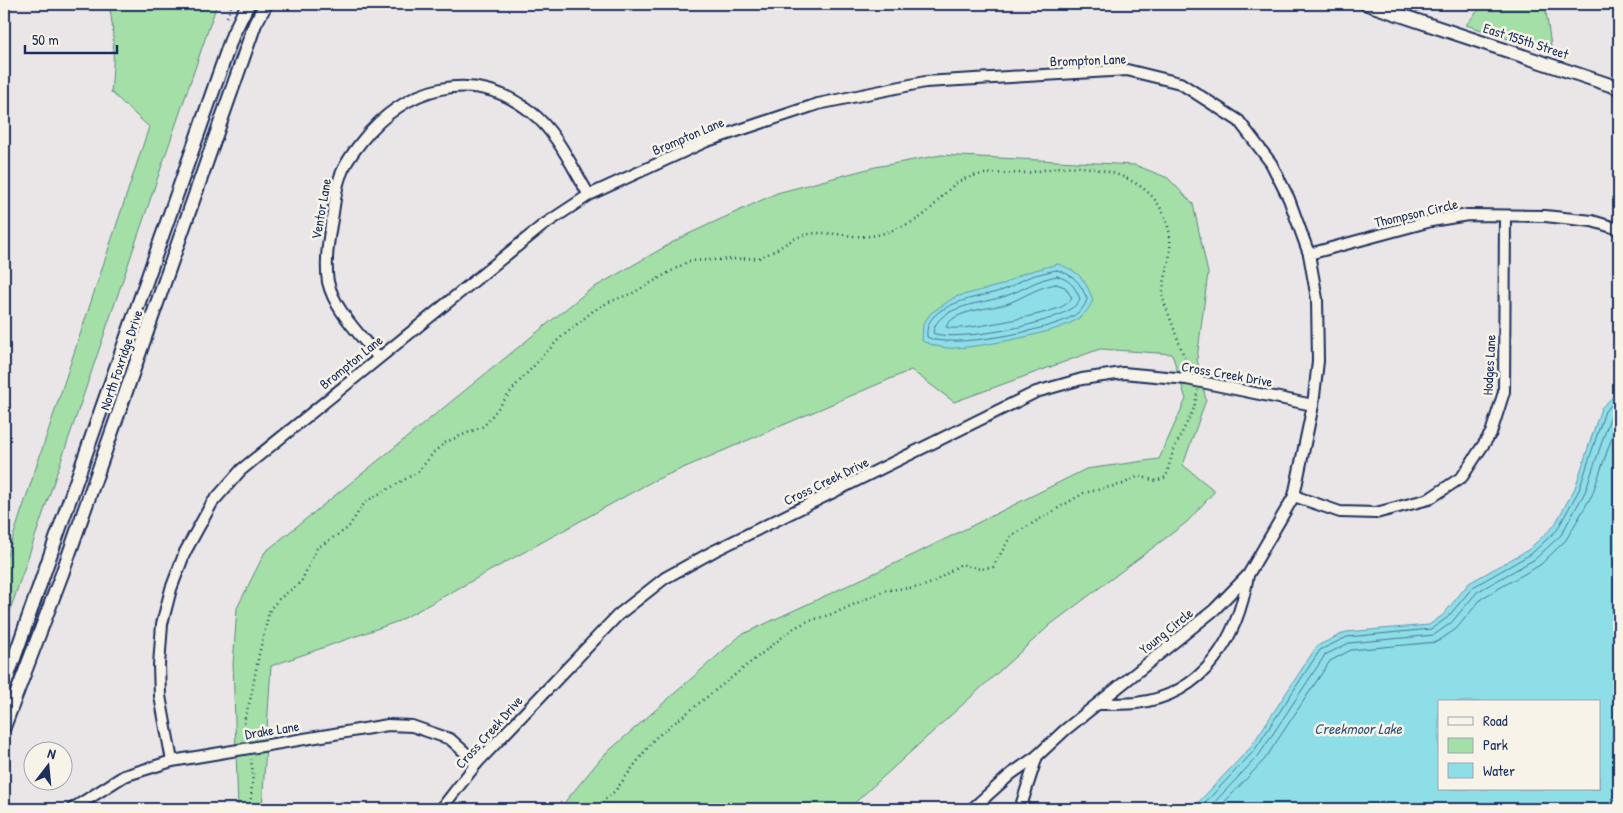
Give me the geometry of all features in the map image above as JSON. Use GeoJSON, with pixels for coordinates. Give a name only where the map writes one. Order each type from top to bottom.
{"type":"FeatureCollection","features":[{"type":"Feature","properties":{"kind":"street","name":"North Foxridge Drive"},"geometry":{"type":"LineString","coordinates":[[4,687],[230,44],[248,4]]}},
{"type":"Feature","properties":{"kind":"street","name":"North Foxridge Drive"},"geometry":{"type":"LineString","coordinates":[[4,727],[62,574],[255,24],[266,4]]}},
{"type":"Feature","properties":{"kind":"street","name":"East 155th Street"},"geometry":{"type":"LineString","coordinates":[[1367,4],[1619,88]]}},
{"type":"Feature","properties":{"kind":"street","name":"Brompton Lane"},"geometry":{"type":"LineString","coordinates":[[172,761],[160,696],[159,665],[162,624],[171,589],[185,552],[212,502],[241,470],[378,357],[542,226],[589,195],[707,141],[818,104],[925,82],[1127,70],[1180,83],[1239,121],[1271,163],[1289,199],[1309,254],[1317,299],[1318,361],[1313,405]]}},
{"type":"Feature","properties":{"kind":"street","name":"Ventor Lane"},"geometry":{"type":"LineString","coordinates":[[378,357],[342,313],[328,282],[328,254],[340,176],[356,149],[377,122],[407,100],[440,88],[474,87],[510,98],[532,112],[552,134],[589,195]]}},
{"type":"Feature","properties":{"kind":"street","name":"Thompson Circle"},"geometry":{"type":"LineString","coordinates":[[1309,254],[1431,221],[1468,215],[1545,216],[1592,221],[1619,229]]}},
{"type":"Feature","properties":{"kind":"street","name":"Hodges Lane"},"geometry":{"type":"LineString","coordinates":[[1294,496],[1340,512],[1376,513],[1428,499],[1462,477],[1492,433],[1504,392],[1505,216]]}},
{"type":"Feature","properties":{"kind":"street","name":"Cross Creek Drive"},"geometry":{"type":"LineString","coordinates":[[441,809],[477,763],[618,615],[664,578],[714,551],[1036,392],[1082,379],[1123,373],[1193,380],[1313,405]]}},
{"type":"Feature","properties":{"kind":"street","name":"Young Circle"},"geometry":{"type":"LineString","coordinates":[[972,809],[1011,774],[1037,756],[1065,730],[1214,610],[1248,575],[1294,496],[1313,405]]}},
{"type":"Feature","properties":{"kind":"street","name":"Young Circle"},"geometry":{"type":"LineString","coordinates":[[1098,704],[1138,703],[1173,693],[1204,673],[1228,643],[1244,600],[1248,575]]}},
{"type":"Feature","properties":{"kind":"street","name":"Drake Lane"},"geometry":{"type":"LineString","coordinates":[[72,809],[124,776],[172,761],[388,725],[412,726],[450,739],[477,763]]}},
{"type":"Feature","properties":{"kind":"street","name":"Young Circle"},"geometry":{"type":"LineString","coordinates":[[1020,809],[1037,756]]}},
{"type":"Feature","properties":{"kind":"path"},"geometry":{"type":"LineString","coordinates":[[250,809],[253,774],[244,721],[252,697],[259,654],[270,609],[279,599],[301,582],[317,548],[348,528],[365,502],[418,472],[434,452],[446,442],[484,426],[517,384],[559,338],[593,311],[609,302],[634,293],[689,261],[758,258],[769,255],[794,239],[808,234],[848,237],[886,233],[926,214],[950,188],[963,180],[976,176],[1004,172],[1033,172],[1062,167],[1097,170],[1140,186],[1153,196],[1162,209],[1168,224],[1170,241],[1170,256],[1162,290],[1163,299],[1193,380],[1198,387],[1197,400],[1173,451],[1166,477],[1156,481],[1139,476],[1123,484],[1084,493],[1011,536],[993,567],[980,569],[961,564],[934,582],[921,587],[886,590],[835,613],[806,622],[794,628],[654,739],[615,791],[594,809]]}},
{"type":"Feature","properties":{"kind":"green space"},"geometry":{"type":"Polygon","coordinates":[[[109,4],[217,4],[4,628],[4,564],[149,127],[111,92],[113,48],[109,4]]]}},
{"type":"Feature","properties":{"kind":"green space"},"geometry":{"type":"Polygon","coordinates":[[[1483,4],[1545,4],[1552,53],[1466,25],[1483,4]]]}},
{"type":"Feature","properties":{"kind":"green space"},"geometry":{"type":"Polygon","coordinates":[[[941,155],[1135,165],[1168,178],[1193,204],[1208,273],[1197,359],[1206,400],[1183,465],[1215,491],[1187,522],[1050,625],[848,809],[559,809],[603,756],[741,635],[913,555],[1086,469],[1159,459],[1186,399],[1172,354],[1100,349],[954,402],[911,370],[653,481],[399,621],[271,666],[262,809],[238,809],[233,664],[237,608],[265,552],[588,291],[682,237],[777,193],[875,167],[941,155]]]}},
{"type":"Feature","properties":{"kind":"water"},"geometry":{"type":"Polygon","coordinates":[[[1058,264],[1076,273],[1084,281],[1093,300],[1082,316],[1076,320],[1053,330],[982,345],[947,348],[922,341],[923,324],[931,313],[955,297],[1002,285],[1024,273],[1058,264]]]}},
{"type":"Feature","properties":{"kind":"water","name":"Creekmoor Lake"},"geometry":{"type":"Polygon","coordinates":[[[1619,391],[1619,809],[1192,809],[1250,748],[1317,646],[1346,632],[1429,625],[1443,615],[1469,583],[1528,550],[1554,526],[1575,488],[1601,408],[1619,391]]]}}]}
